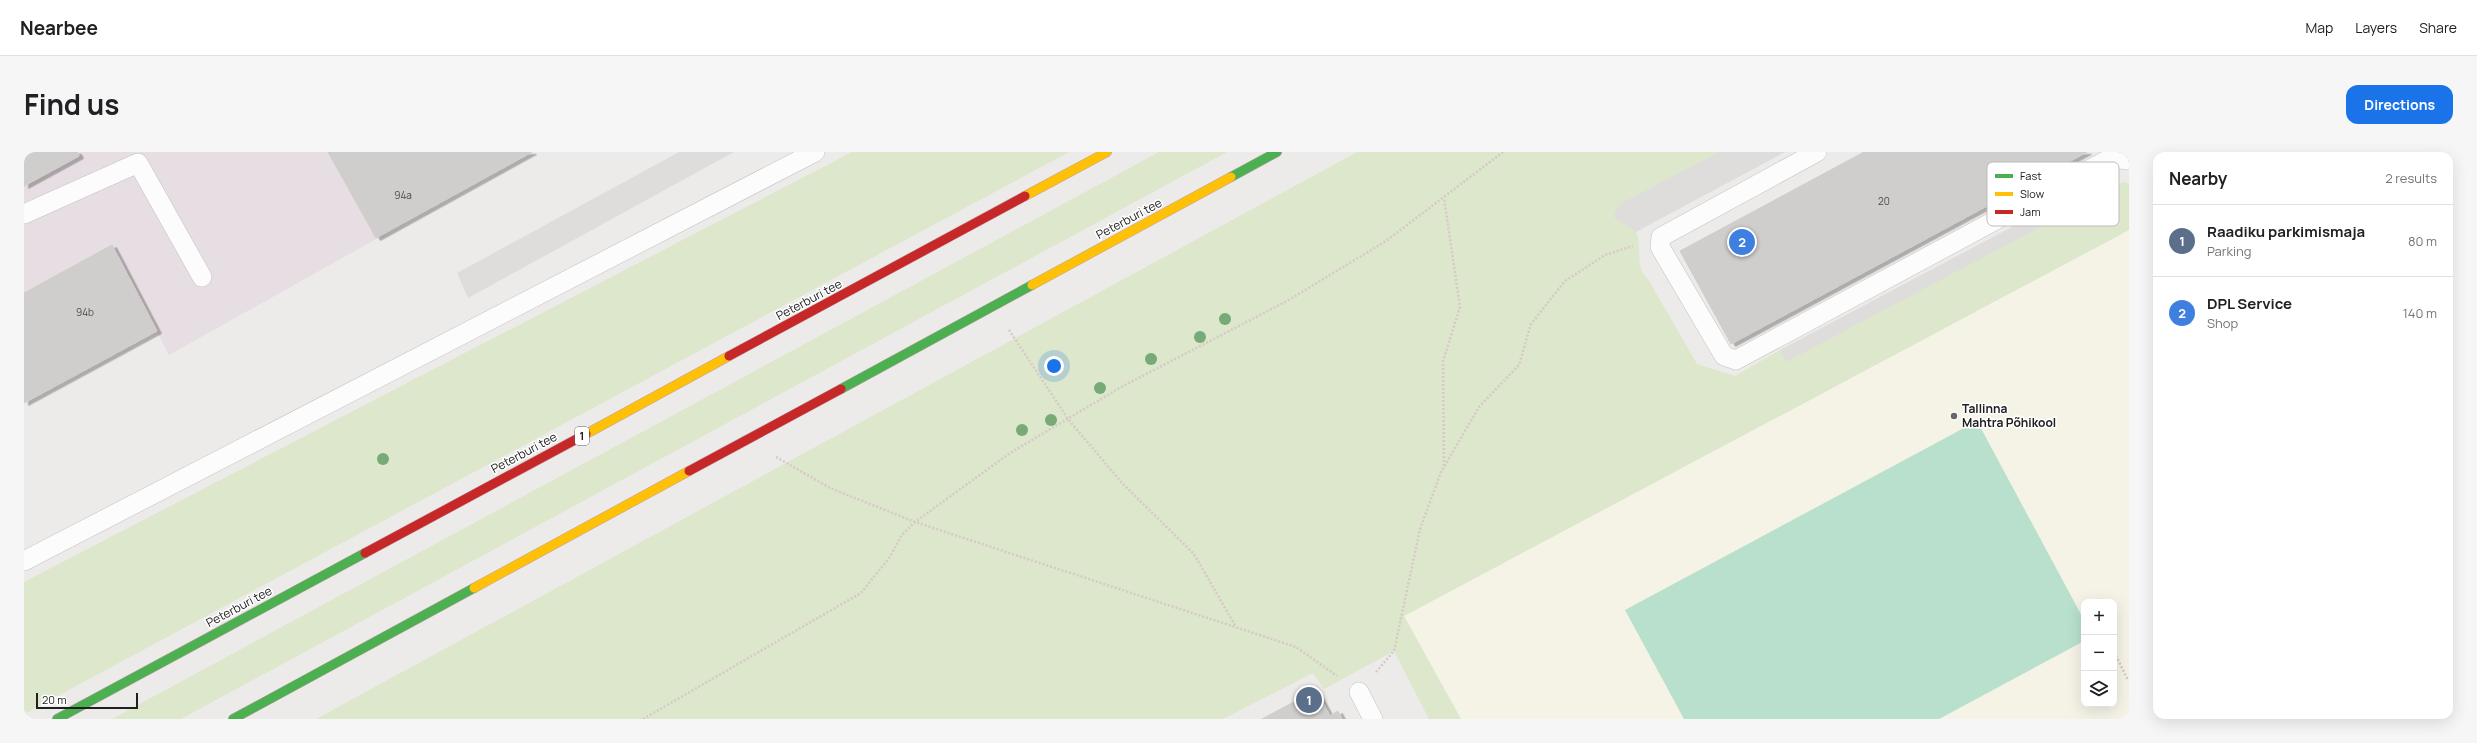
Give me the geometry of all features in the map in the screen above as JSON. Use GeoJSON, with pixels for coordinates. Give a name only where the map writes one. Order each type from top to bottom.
{"type":"FeatureCollection","features":[{"type":"Feature","properties":{"kind":"highway","name":"Peterburi tee"},"geometry":{"type":"LineString","coordinates":[[57,719],[1107,152]]}},
{"type":"Feature","properties":{"kind":"highway","name":"Peterburi tee"},"geometry":{"type":"LineString","coordinates":[[233,719],[1277,152]]}},
{"type":"Feature","properties":{"kind":"lane"},"geometry":{"type":"LineString","coordinates":[[24,562],[815,152]]}},
{"type":"Feature","properties":{"kind":"lane"},"geometry":{"type":"LineString","coordinates":[[1817,152],[1661,237],[1660,247],[1724,356],[1736,360],[1987,225]]}},
{"type":"Feature","properties":{"kind":"lane"},"geometry":{"type":"LineString","coordinates":[[2104,162],[2111,158],[2129,160]]}},
{"type":"Feature","properties":{"kind":"lane"},"geometry":{"type":"LineString","coordinates":[[24,214],[138,163],[202,277]]}},
{"type":"Feature","properties":{"kind":"lane"},"geometry":{"type":"LineString","coordinates":[[1359,692],[1373,719]]}},
{"type":"Feature","properties":{"kind":"path"},"geometry":{"type":"LineString","coordinates":[[643,719],[861,592],[890,557],[901,536],[915,522],[1010,454],[1122,386],[1287,301],[1386,241],[1503,152]]}},
{"type":"Feature","properties":{"kind":"path"},"geometry":{"type":"LineString","coordinates":[[1444,198],[1460,306],[1443,361],[1444,467]]}},
{"type":"Feature","properties":{"kind":"path"},"geometry":{"type":"LineString","coordinates":[[746,441],[830,488],[915,522],[1296,647],[1359,692],[1394,651],[1420,529],[1444,467],[1479,407],[1519,365],[1531,324],[1565,281],[1605,255],[1661,237]]}},
{"type":"Feature","properties":{"kind":"path"},"geometry":{"type":"LineString","coordinates":[[993,306],[1068,419],[1122,483],[1194,554],[1236,627]]}},
{"type":"Feature","properties":{"kind":"path"},"geometry":{"type":"LineString","coordinates":[[2117,658],[2128,680]]}},
{"type":"Feature","properties":{"kind":"shaded area"},"geometry":{"type":"Polygon","coordinates":[[[24,152],[532,152],[169,355],[157,332],[24,403],[24,152]]]}},
{"type":"Feature","properties":{"kind":"shaded area"},"geometry":{"type":"Polygon","coordinates":[[[679,152],[734,152],[468,298],[457,273],[679,152]]]}},
{"type":"Feature","properties":{"kind":"shaded area"},"geometry":{"type":"Polygon","coordinates":[[[1719,152],[1785,152],[1636,232],[1613,217],[1620,204],[1719,152]]]}},
{"type":"Feature","properties":{"kind":"shaded area"},"geometry":{"type":"Polygon","coordinates":[[[2014,226],[2042,226],[1786,362],[1780,350],[2014,226]]]}},
{"type":"Feature","properties":{"kind":"shaded area","name":"Tallinna Mahtra Põhikool"},"geometry":{"type":"Polygon","coordinates":[[[2129,230],[2129,719],[1461,719],[1404,616],[2129,230]]]}},
{"type":"Feature","properties":{"kind":"green space"},"geometry":{"type":"Polygon","coordinates":[[[852,152],[1069,152],[24,714],[24,582],[852,152]]]}},
{"type":"Feature","properties":{"kind":"green space"},"geometry":{"type":"Polygon","coordinates":[[[1159,152],[1227,152],[181,719],[112,719],[1159,152]]]}},
{"type":"Feature","properties":{"kind":"green space"},"geometry":{"type":"Polygon","coordinates":[[[1357,152],[1719,152],[1621,204],[1613,217],[1633,229],[1638,236],[1641,268],[1697,364],[1735,376],[1780,350],[1786,361],[2040,226],[2119,226],[2119,184],[2123,182],[2129,183],[2129,230],[1404,616],[1461,719],[1429,719],[1394,651],[1324,689],[1313,673],[1223,719],[316,719],[1357,152]]]}},
{"type":"Feature","properties":{"kind":"green space"},"geometry":{"type":"Polygon","coordinates":[[[1977,421],[2081,614],[2081,643],[1939,719],[1684,719],[1625,610],[1977,421]]]}},
{"type":"Feature","properties":{"kind":"building"},"geometry":{"type":"Polygon","coordinates":[[[24,152],[77,152],[79,156],[24,186],[24,152]]]}},
{"type":"Feature","properties":{"kind":"building"},"geometry":{"type":"Polygon","coordinates":[[[328,152],[532,152],[376,238],[328,152]]]}},
{"type":"Feature","properties":{"kind":"building"},"geometry":{"type":"Polygon","coordinates":[[[1864,152],[2087,152],[2068,162],[1987,162],[1987,206],[1731,344],[1680,251],[1864,152]]]}},
{"type":"Feature","properties":{"kind":"building"},"geometry":{"type":"Polygon","coordinates":[[[112,245],[157,331],[24,403],[24,293],[112,245]]]}},
{"type":"Feature","properties":{"kind":"building"},"geometry":{"type":"Polygon","coordinates":[[[1316,690],[1330,716],[1338,711],[1342,719],[1262,719],[1316,690]]]}},
{"type":"Feature","properties":{"kind":"traffic: fast"},"geometry":{"type":"LineString","coordinates":[[1231,177],[1277,152]]}},
{"type":"Feature","properties":{"kind":"traffic: fast"},"geometry":{"type":"LineString","coordinates":[[841,389],[1032,285]]}},
{"type":"Feature","properties":{"kind":"traffic: fast"},"geometry":{"type":"LineString","coordinates":[[57,719],[365,553]]}},
{"type":"Feature","properties":{"kind":"traffic: fast"},"geometry":{"type":"LineString","coordinates":[[233,719],[474,588]]}},
{"type":"Feature","properties":{"kind":"traffic: slow"},"geometry":{"type":"LineString","coordinates":[[1025,196],[1107,152]]}},
{"type":"Feature","properties":{"kind":"traffic: slow"},"geometry":{"type":"LineString","coordinates":[[1032,285],[1231,177]]}},
{"type":"Feature","properties":{"kind":"traffic: slow"},"geometry":{"type":"LineString","coordinates":[[586,434],[729,356]]}},
{"type":"Feature","properties":{"kind":"traffic: slow"},"geometry":{"type":"LineString","coordinates":[[474,588],[689,471]]}},
{"type":"Feature","properties":{"kind":"traffic: jam"},"geometry":{"type":"LineString","coordinates":[[729,356],[1025,196]]}},
{"type":"Feature","properties":{"kind":"traffic: jam"},"geometry":{"type":"LineString","coordinates":[[689,471],[841,389]]}},
{"type":"Feature","properties":{"kind":"traffic: jam"},"geometry":{"type":"LineString","coordinates":[[365,553],[586,434]]}},
{"type":"Feature","properties":{"kind":"place","name":"DPL Service"},"geometry":{"type":"Point","coordinates":[1742,242]}},
{"type":"Feature","properties":{"kind":"place","name":"Tallinna Mahtra Põhikool"},"geometry":{"type":"Point","coordinates":[1954,416]}},
{"type":"Feature","properties":{"kind":"place","name":"Raadiku parkimismaja"},"geometry":{"type":"Point","coordinates":[1309,700]}}]}
